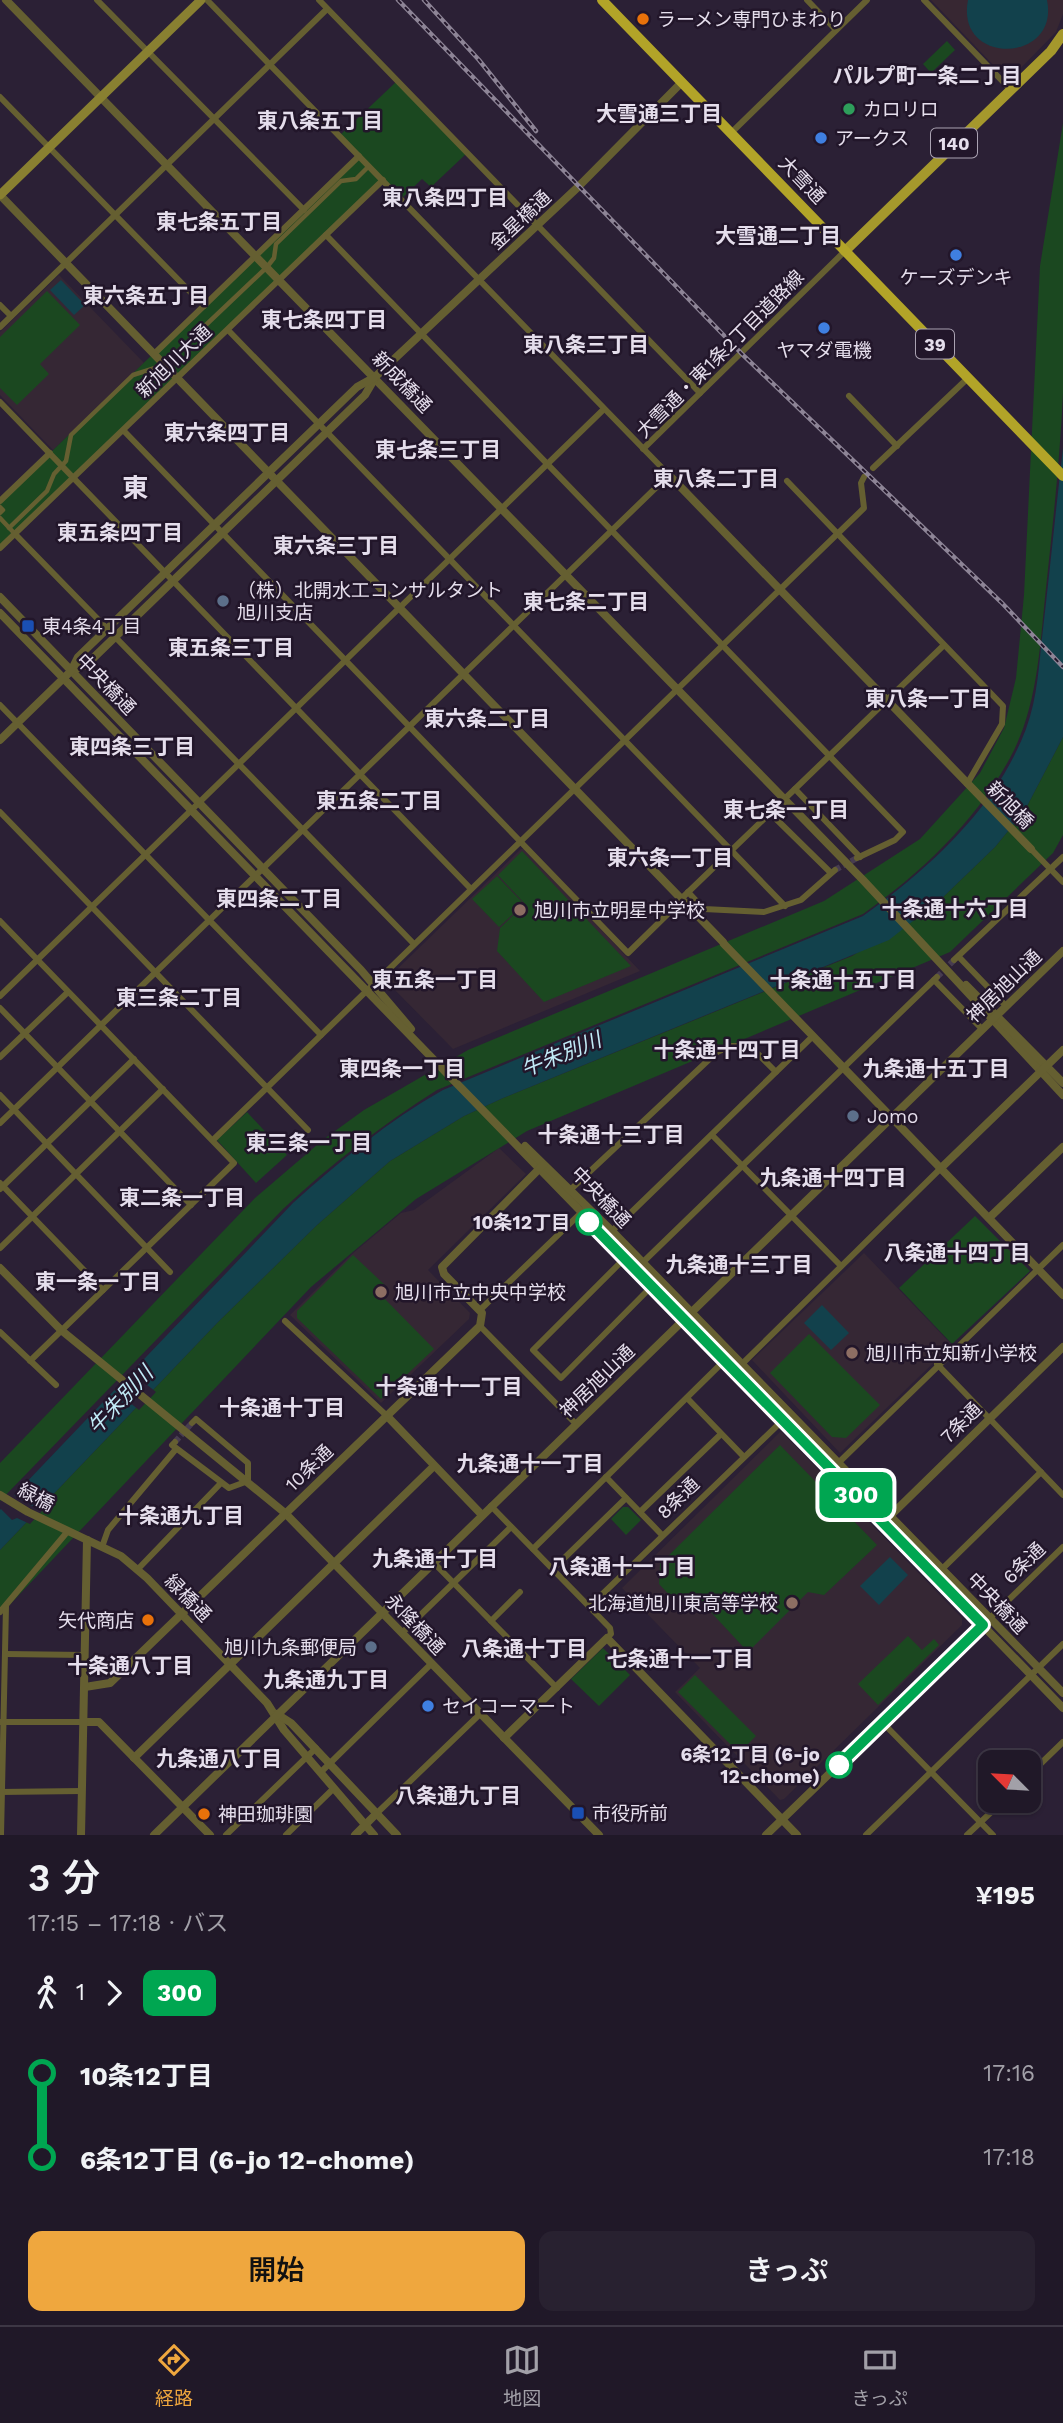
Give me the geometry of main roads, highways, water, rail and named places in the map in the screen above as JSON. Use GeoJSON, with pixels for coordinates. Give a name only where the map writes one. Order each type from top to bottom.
{"type":"FeatureCollection","features":[{"type":"Feature","properties":{"kind":"highway","name":"大雪通"},"geometry":{"type":"LineString","coordinates":[[602,0],[1063,476]]}},
{"type":"Feature","properties":{"kind":"main road"},"geometry":{"type":"LineString","coordinates":[[0,195],[201,0]]}},
{"type":"Feature","properties":{"kind":"main road","name":"140"},"geometry":{"type":"LineString","coordinates":[[845,251],[1063,34]]}},
{"type":"Feature","properties":{"kind":"water"},"geometry":{"type":"Polygon","coordinates":[[[968,0],[1047,0],[1047,21],[1038,36],[1024,46],[1007,49],[991,46],[977,37],[968,22],[968,0]]]}},
{"type":"Feature","properties":{"kind":"water"},"geometry":{"type":"Polygon","coordinates":[[[61,280],[85,305],[74,315],[50,290],[61,280]]]}},
{"type":"Feature","properties":{"kind":"water","name":"牛朱別川"},"geometry":{"type":"Polygon","coordinates":[[[1063,448],[1063,737],[1025,810],[995,847],[941,899],[889,940],[503,1098],[464,1116],[390,1161],[317,1225],[218,1322],[0,1550],[0,1510],[293,1203],[384,1128],[443,1090],[863,916],[936,857],[979,810],[997,785],[1013,758],[1030,717],[1038,679],[1063,448]]]}},
{"type":"Feature","properties":{"kind":"water"},"geometry":{"type":"Polygon","coordinates":[[[822,1305],[849,1333],[831,1350],[804,1323],[822,1305]]]}},
{"type":"Feature","properties":{"kind":"water"},"geometry":{"type":"Polygon","coordinates":[[[890,1557],[908,1575],[879,1605],[860,1586],[890,1557]]]}},
{"type":"Feature","properties":{"kind":"tunnel"},"geometry":{"type":"LineString","coordinates":[[835,870],[857,858]]}},
{"type":"Feature","properties":{"kind":"tunnel"},"geometry":{"type":"LineString","coordinates":[[937,977],[954,960]]}},
{"type":"Feature","properties":{"kind":"tunnel"},"geometry":{"type":"LineString","coordinates":[[175,1442],[192,1423]]}},
{"type":"Feature","properties":{"kind":"railway"},"geometry":{"type":"LineString","coordinates":[[398,0],[741,353],[1001,602],[1063,667]]}},
{"type":"Feature","properties":{"kind":"railway"},"geometry":{"type":"LineString","coordinates":[[424,0],[479,60],[536,131]]}},
{"type":"Feature","properties":{"kind":"place","name":"ラーメン専門ひまわり"},"geometry":{"type":"Point","coordinates":[643,19]}},
{"type":"Feature","properties":{"kind":"place","name":"カロリロ"},"geometry":{"type":"Point","coordinates":[849,109]}},
{"type":"Feature","properties":{"kind":"place","name":"アークス"},"geometry":{"type":"Point","coordinates":[821,138]}},
{"type":"Feature","properties":{"kind":"place","name":"ケーズデンキ"},"geometry":{"type":"Point","coordinates":[956,255]}},
{"type":"Feature","properties":{"kind":"place","name":"ヤマダ電機"},"geometry":{"type":"Point","coordinates":[824,328]}},
{"type":"Feature","properties":{"kind":"place","name":"（株）北開水工コンサルタント 旭川支店"},"geometry":{"type":"Point","coordinates":[223,601]}},
{"type":"Feature","properties":{"kind":"place","name":"東4条4丁目"},"geometry":{"type":"Point","coordinates":[28,626]}},
{"type":"Feature","properties":{"kind":"place","name":"旭川市立明星中学校"},"geometry":{"type":"Point","coordinates":[520,910]}},
{"type":"Feature","properties":{"kind":"place","name":"Jomo"},"geometry":{"type":"Point","coordinates":[853,1116]}},
{"type":"Feature","properties":{"kind":"place","name":"10条12丁目"},"geometry":{"type":"Point","coordinates":[589,1222]}},
{"type":"Feature","properties":{"kind":"place","name":"旭川市立中央中学校"},"geometry":{"type":"Point","coordinates":[381,1292]}},
{"type":"Feature","properties":{"kind":"place","name":"旭川市立知新小学校"},"geometry":{"type":"Point","coordinates":[852,1353]}},
{"type":"Feature","properties":{"kind":"place","name":"北海道旭川東高等学校"},"geometry":{"type":"Point","coordinates":[792,1603]}},
{"type":"Feature","properties":{"kind":"place","name":"矢代商店"},"geometry":{"type":"Point","coordinates":[148,1620]}},
{"type":"Feature","properties":{"kind":"place","name":"旭川九条郵便局"},"geometry":{"type":"Point","coordinates":[371,1647]}},
{"type":"Feature","properties":{"kind":"place","name":"セイコーマート"},"geometry":{"type":"Point","coordinates":[428,1706]}},
{"type":"Feature","properties":{"kind":"place","name":"6条12丁目 (6-jo 12-chome)"},"geometry":{"type":"Point","coordinates":[839,1765]}},
{"type":"Feature","properties":{"kind":"place","name":"市役所前"},"geometry":{"type":"Point","coordinates":[578,1813]}},
{"type":"Feature","properties":{"kind":"place","name":"神田珈琲園"},"geometry":{"type":"Point","coordinates":[204,1814]}},
{"type":"Feature","properties":{"kind":"district","name":"パルプ町一条二丁目"},"geometry":{"type":"Point","coordinates":[927,75]}},
{"type":"Feature","properties":{"kind":"district","name":"大雪通三丁目"},"geometry":{"type":"Point","coordinates":[659,113]}},
{"type":"Feature","properties":{"kind":"district","name":"東八条五丁目"},"geometry":{"type":"Point","coordinates":[320,120]}},
{"type":"Feature","properties":{"kind":"district","name":"東八条四丁目"},"geometry":{"type":"Point","coordinates":[445,197]}},
{"type":"Feature","properties":{"kind":"district","name":"東七条五丁目"},"geometry":{"type":"Point","coordinates":[219,221]}},
{"type":"Feature","properties":{"kind":"district","name":"大雪通二丁目"},"geometry":{"type":"Point","coordinates":[778,235]}},
{"type":"Feature","properties":{"kind":"district","name":"東六条五丁目"},"geometry":{"type":"Point","coordinates":[146,295]}},
{"type":"Feature","properties":{"kind":"district","name":"東七条四丁目"},"geometry":{"type":"Point","coordinates":[324,319]}},
{"type":"Feature","properties":{"kind":"district","name":"東八条三丁目"},"geometry":{"type":"Point","coordinates":[586,344]}},
{"type":"Feature","properties":{"kind":"district","name":"東六条四丁目"},"geometry":{"type":"Point","coordinates":[227,432]}},
{"type":"Feature","properties":{"kind":"district","name":"東七条三丁目"},"geometry":{"type":"Point","coordinates":[438,449]}},
{"type":"Feature","properties":{"kind":"district","name":"東八条二丁目"},"geometry":{"type":"Point","coordinates":[716,478]}},
{"type":"Feature","properties":{"kind":"district","name":"東"},"geometry":{"type":"Point","coordinates":[135,488]}},
{"type":"Feature","properties":{"kind":"district","name":"東五条四丁目"},"geometry":{"type":"Point","coordinates":[120,532]}},
{"type":"Feature","properties":{"kind":"district","name":"東六条三丁目"},"geometry":{"type":"Point","coordinates":[336,545]}},
{"type":"Feature","properties":{"kind":"district","name":"東七条二丁目"},"geometry":{"type":"Point","coordinates":[586,601]}},
{"type":"Feature","properties":{"kind":"district","name":"東五条三丁目"},"geometry":{"type":"Point","coordinates":[231,647]}},
{"type":"Feature","properties":{"kind":"district","name":"東八条一丁目"},"geometry":{"type":"Point","coordinates":[928,698]}},
{"type":"Feature","properties":{"kind":"district","name":"東六条二丁目"},"geometry":{"type":"Point","coordinates":[487,718]}},
{"type":"Feature","properties":{"kind":"district","name":"東四条三丁目"},"geometry":{"type":"Point","coordinates":[132,746]}},
{"type":"Feature","properties":{"kind":"district","name":"東五条二丁目"},"geometry":{"type":"Point","coordinates":[379,800]}},
{"type":"Feature","properties":{"kind":"district","name":"東七条一丁目"},"geometry":{"type":"Point","coordinates":[786,809]}},
{"type":"Feature","properties":{"kind":"district","name":"東六条一丁目"},"geometry":{"type":"Point","coordinates":[670,857]}},
{"type":"Feature","properties":{"kind":"district","name":"東四条二丁目"},"geometry":{"type":"Point","coordinates":[279,898]}},
{"type":"Feature","properties":{"kind":"district","name":"十条通十六丁目"},"geometry":{"type":"Point","coordinates":[955,908]}},
{"type":"Feature","properties":{"kind":"district","name":"東五条一丁目"},"geometry":{"type":"Point","coordinates":[435,979]}},
{"type":"Feature","properties":{"kind":"district","name":"十条通十五丁目"},"geometry":{"type":"Point","coordinates":[843,979]}},
{"type":"Feature","properties":{"kind":"district","name":"東三条二丁目"},"geometry":{"type":"Point","coordinates":[179,997]}},
{"type":"Feature","properties":{"kind":"district","name":"十条通十四丁目"},"geometry":{"type":"Point","coordinates":[727,1049]}},
{"type":"Feature","properties":{"kind":"district","name":"東四条一丁目"},"geometry":{"type":"Point","coordinates":[402,1068]}},
{"type":"Feature","properties":{"kind":"district","name":"九条通十五丁目"},"geometry":{"type":"Point","coordinates":[936,1068]}},
{"type":"Feature","properties":{"kind":"district","name":"十条通十三丁目"},"geometry":{"type":"Point","coordinates":[611,1134]}},
{"type":"Feature","properties":{"kind":"district","name":"東三条一丁目"},"geometry":{"type":"Point","coordinates":[309,1142]}},
{"type":"Feature","properties":{"kind":"district","name":"九条通十四丁目"},"geometry":{"type":"Point","coordinates":[833,1177]}},
{"type":"Feature","properties":{"kind":"district","name":"東二条一丁目"},"geometry":{"type":"Point","coordinates":[182,1197]}},
{"type":"Feature","properties":{"kind":"district","name":"八条通十四丁目"},"geometry":{"type":"Point","coordinates":[957,1252]}},
{"type":"Feature","properties":{"kind":"district","name":"九条通十三丁目"},"geometry":{"type":"Point","coordinates":[739,1264]}},
{"type":"Feature","properties":{"kind":"district","name":"東一条一丁目"},"geometry":{"type":"Point","coordinates":[98,1281]}},
{"type":"Feature","properties":{"kind":"district","name":"十条通十一丁目"},"geometry":{"type":"Point","coordinates":[449,1386]}},
{"type":"Feature","properties":{"kind":"district","name":"十条通十丁目"},"geometry":{"type":"Point","coordinates":[282,1407]}},
{"type":"Feature","properties":{"kind":"district","name":"九条通十一丁目"},"geometry":{"type":"Point","coordinates":[530,1463]}},
{"type":"Feature","properties":{"kind":"district","name":"十条通九丁目"},"geometry":{"type":"Point","coordinates":[181,1515]}},
{"type":"Feature","properties":{"kind":"district","name":"九条通十丁目"},"geometry":{"type":"Point","coordinates":[435,1558]}},
{"type":"Feature","properties":{"kind":"district","name":"八条通十一丁目"},"geometry":{"type":"Point","coordinates":[622,1566]}},
{"type":"Feature","properties":{"kind":"district","name":"八条通十丁目"},"geometry":{"type":"Point","coordinates":[524,1648]}},
{"type":"Feature","properties":{"kind":"district","name":"七条通十一丁目"},"geometry":{"type":"Point","coordinates":[680,1658]}},
{"type":"Feature","properties":{"kind":"district","name":"十条通八丁目"},"geometry":{"type":"Point","coordinates":[130,1665]}},
{"type":"Feature","properties":{"kind":"district","name":"九条通九丁目"},"geometry":{"type":"Point","coordinates":[326,1679]}},
{"type":"Feature","properties":{"kind":"district","name":"九条通八丁目"},"geometry":{"type":"Point","coordinates":[219,1758]}},
{"type":"Feature","properties":{"kind":"district","name":"八条通九丁目"},"geometry":{"type":"Point","coordinates":[458,1795]}}]}
